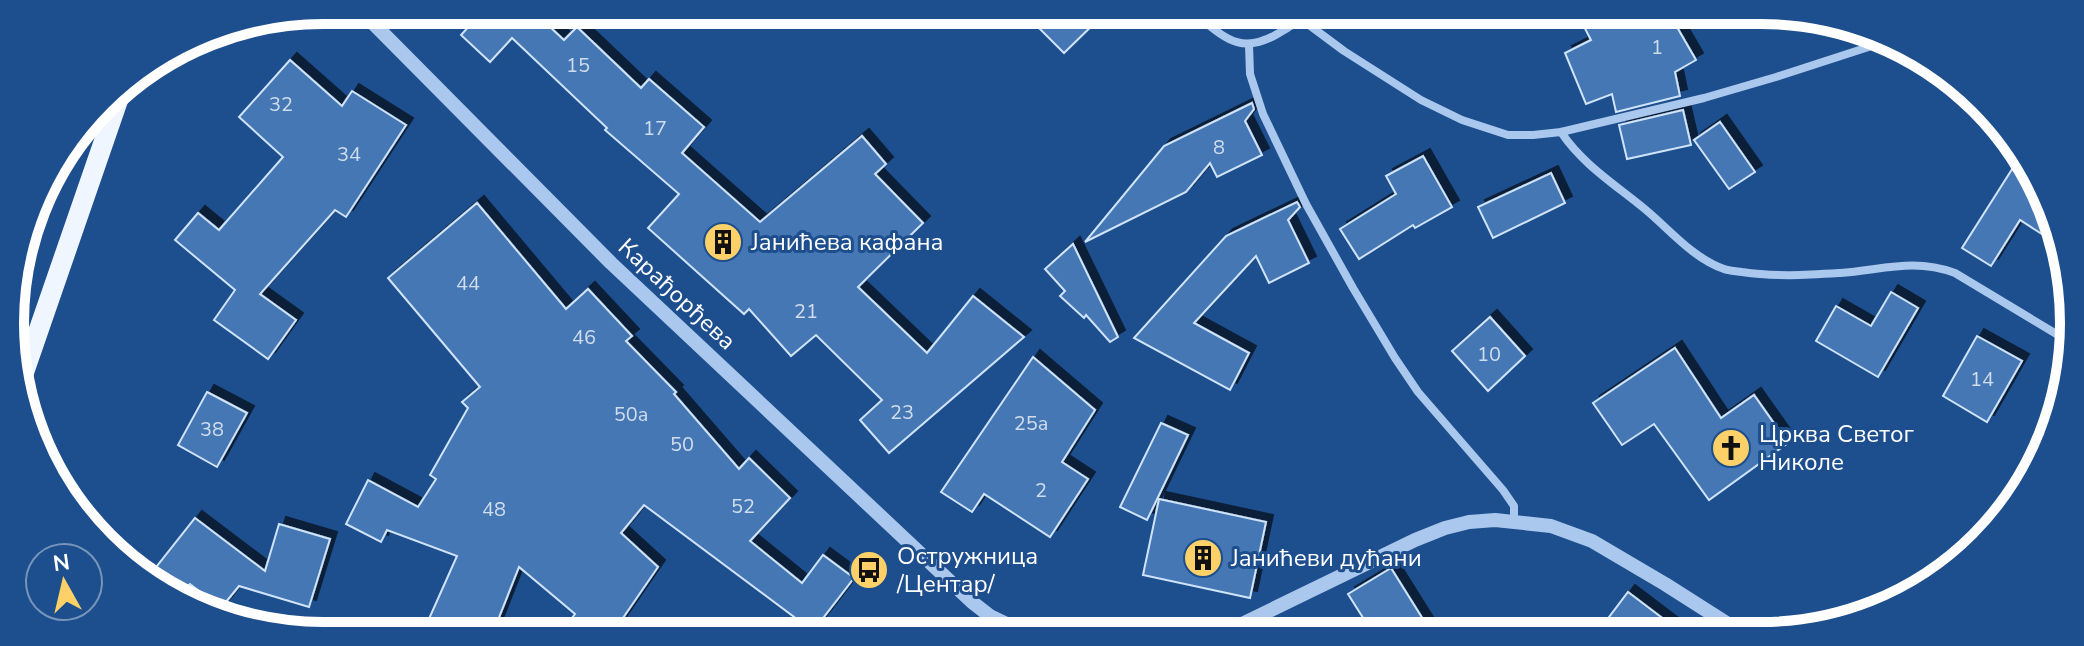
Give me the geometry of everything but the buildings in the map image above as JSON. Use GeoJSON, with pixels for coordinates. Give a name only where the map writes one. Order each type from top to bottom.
{"type":"FeatureCollection","features":[{"type":"Feature","properties":{"kind":"main road"},"geometry":{"type":"LineString","coordinates":[[27,363],[115,109]]}},
{"type":"Feature","properties":{"kind":"street","name":"Карађорђева"},"geometry":{"type":"LineString","coordinates":[[374,24],[611,263],[972,602],[1002,622]]}},
{"type":"Feature","properties":{"kind":"street"},"geometry":{"type":"LineString","coordinates":[[1208,24],[1235,43],[1249,45],[1259,43],[1291,24]]}},
{"type":"Feature","properties":{"kind":"street"},"geometry":{"type":"LineString","coordinates":[[1312,24],[1374,71],[1421,100],[1462,120],[1508,135],[1561,132],[1704,98],[1872,46]]}},
{"type":"Feature","properties":{"kind":"street"},"geometry":{"type":"LineString","coordinates":[[1249,45],[1253,88],[1306,204],[1395,358],[1418,392],[1503,490],[1514,506],[1514,521]]}},
{"type":"Feature","properties":{"kind":"street"},"geometry":{"type":"LineString","coordinates":[[1561,132],[1574,151],[1596,171],[1690,250],[1724,270],[1786,276],[1892,266],[1935,266],[1955,273],[2059,336]]}},
{"type":"Feature","properties":{"kind":"street"},"geometry":{"type":"LineString","coordinates":[[1246,622],[1445,528],[1469,522],[1514,521],[1551,526],[1592,541],[1725,622]]}},
{"type":"Feature","properties":{"kind":"place","name":"Јанићева кафана"},"geometry":{"type":"Point","coordinates":[723,242]}},
{"type":"Feature","properties":{"kind":"place","name":"Црква Светог Николе"},"geometry":{"type":"Point","coordinates":[1731,448]}},
{"type":"Feature","properties":{"kind":"place","name":"Јанићеви дућани"},"geometry":{"type":"Point","coordinates":[1203,558]}},
{"type":"Feature","properties":{"kind":"place","name":"Остружница /Центар/"},"geometry":{"type":"Point","coordinates":[869,570]}}]}
